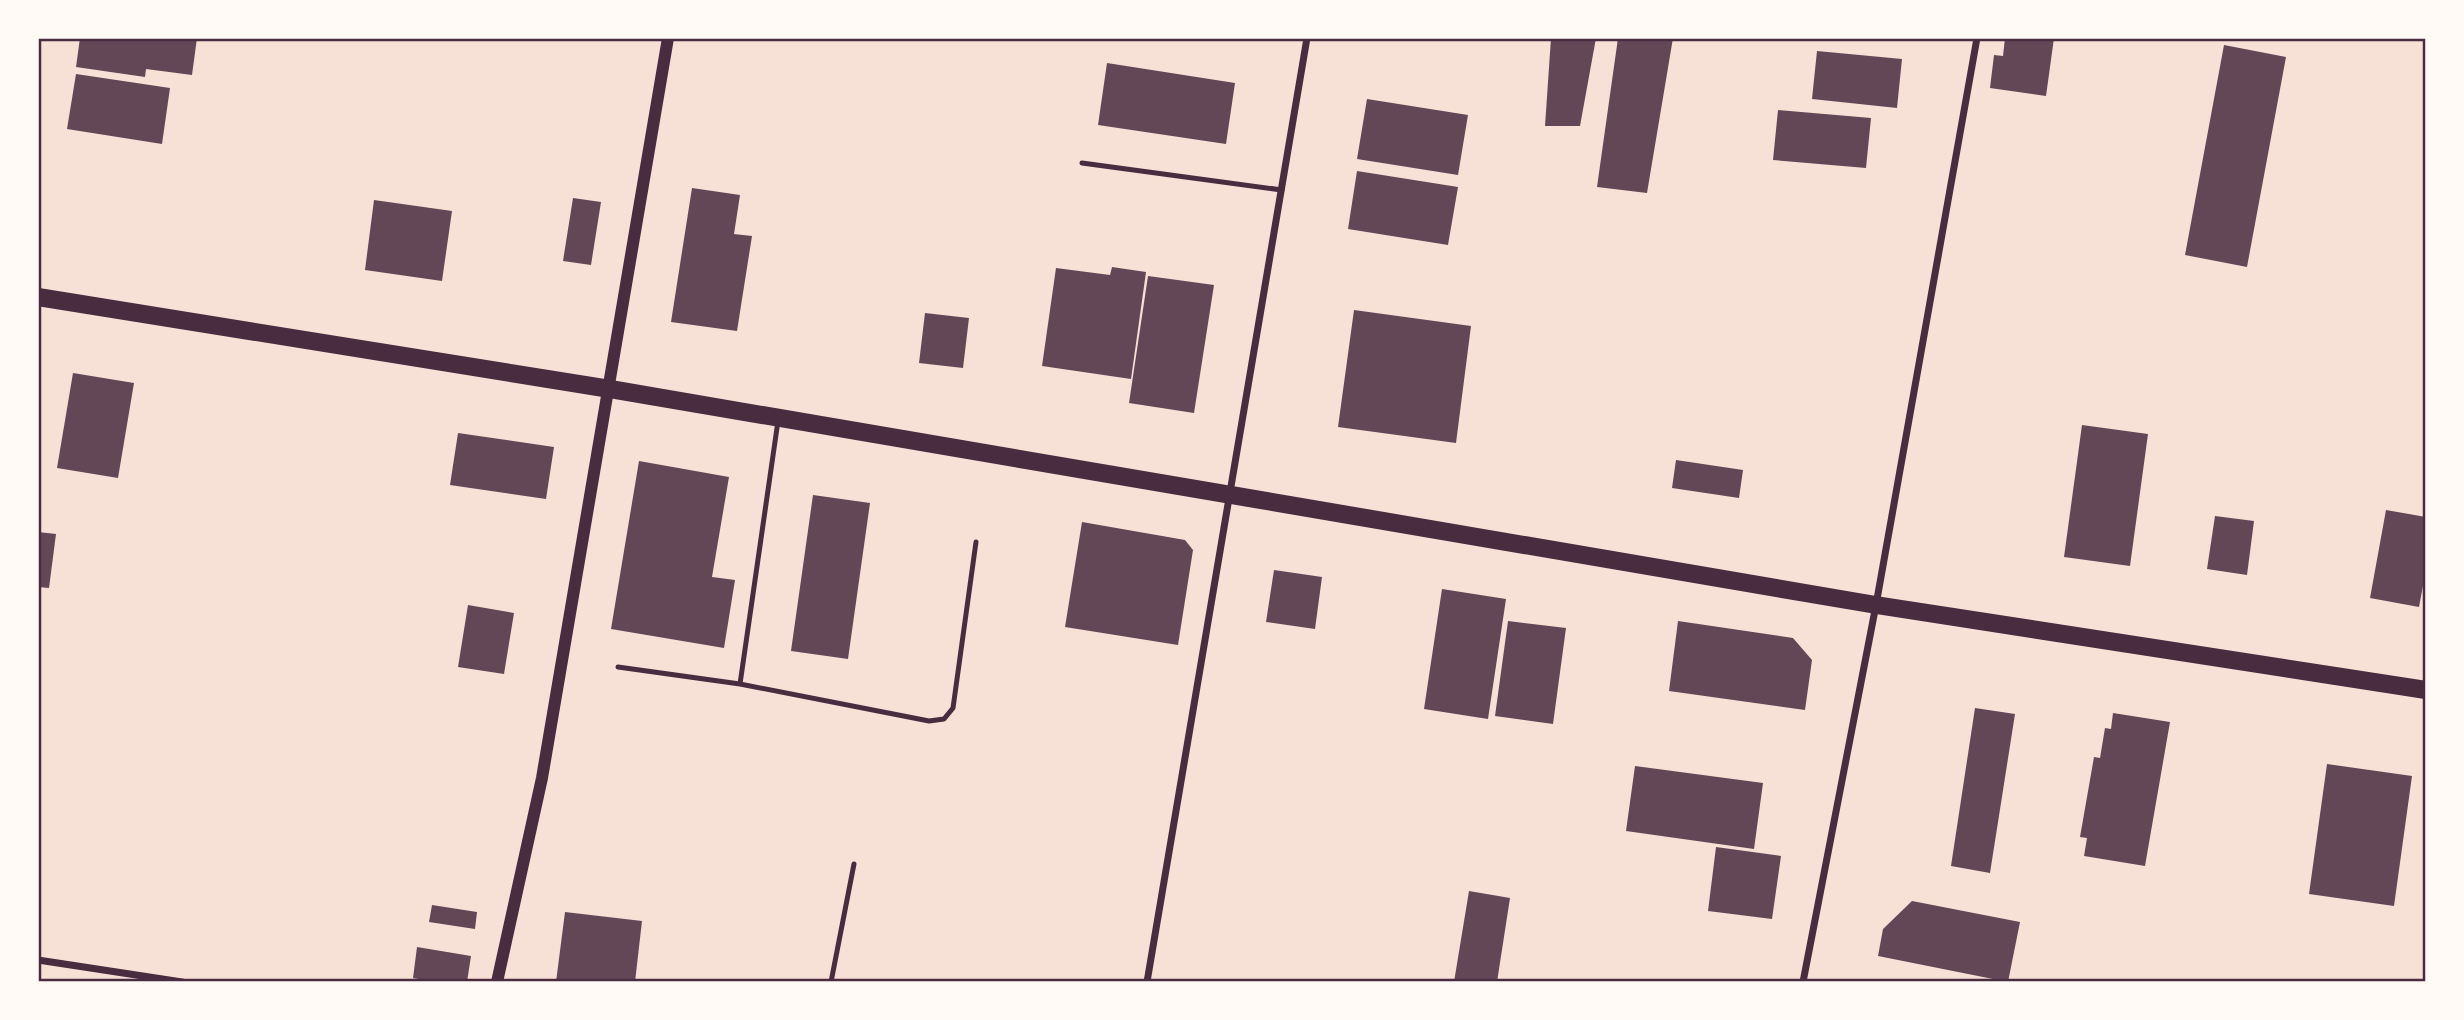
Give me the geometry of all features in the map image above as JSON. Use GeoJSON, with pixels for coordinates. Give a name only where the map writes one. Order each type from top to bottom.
{"type":"FeatureCollection","features":[{"type":"Feature","properties":{"kind":"main road"},"geometry":{"type":"LineString","coordinates":[[38,297],[610,389],[1876,605],[2426,690]]}},
{"type":"Feature","properties":{"kind":"street"},"geometry":{"type":"LineString","coordinates":[[497,982],[542,778],[668,38]]}},
{"type":"Feature","properties":{"kind":"street"},"geometry":{"type":"LineString","coordinates":[[1147,982],[1307,38]]}},
{"type":"Feature","properties":{"kind":"street"},"geometry":{"type":"LineString","coordinates":[[1803,982],[1876,605],[1977,38]]}},
{"type":"Feature","properties":{"kind":"street"},"geometry":{"type":"LineString","coordinates":[[38,960],[182,982]]}},
{"type":"Feature","properties":{"kind":"lane"},"geometry":{"type":"LineString","coordinates":[[1082,163],[1282,190]]}},
{"type":"Feature","properties":{"kind":"lane"},"geometry":{"type":"LineString","coordinates":[[740,684],[778,418]]}},
{"type":"Feature","properties":{"kind":"lane"},"geometry":{"type":"LineString","coordinates":[[618,667],[740,684],[929,721],[944,719],[953,708],[976,542]]}},
{"type":"Feature","properties":{"kind":"lane"},"geometry":{"type":"LineString","coordinates":[[831,982],[854,864]]}},
{"type":"Feature","properties":{"kind":"building"},"geometry":{"type":"Polygon","coordinates":[[[80,38],[197,38],[192,75],[146,69],[145,77],[76,67],[80,38]]]}},
{"type":"Feature","properties":{"kind":"building"},"geometry":{"type":"Polygon","coordinates":[[[1551,38],[1596,38],[1580,126],[1545,126],[1551,38]]]}},
{"type":"Feature","properties":{"kind":"building"},"geometry":{"type":"Polygon","coordinates":[[[1618,38],[1673,38],[1647,193],[1597,187],[1618,38]]]}},
{"type":"Feature","properties":{"kind":"building"},"geometry":{"type":"Polygon","coordinates":[[[2005,38],[2054,38],[2046,96],[1990,88],[1994,55],[2003,56],[2005,38]]]}},
{"type":"Feature","properties":{"kind":"building"},"geometry":{"type":"Polygon","coordinates":[[[2224,45],[2286,57],[2247,267],[2185,255],[2224,45]]]}},
{"type":"Feature","properties":{"kind":"building"},"geometry":{"type":"Polygon","coordinates":[[[1817,51],[1902,59],[1897,108],[1812,99],[1817,51]]]}},
{"type":"Feature","properties":{"kind":"building"},"geometry":{"type":"Polygon","coordinates":[[[1107,63],[1235,83],[1226,144],[1098,125],[1107,63]]]}},
{"type":"Feature","properties":{"kind":"building"},"geometry":{"type":"Polygon","coordinates":[[[76,74],[170,88],[162,144],[67,129],[76,74]]]}},
{"type":"Feature","properties":{"kind":"building"},"geometry":{"type":"Polygon","coordinates":[[[1367,99],[1468,115],[1458,175],[1357,159],[1367,99]]]}},
{"type":"Feature","properties":{"kind":"building"},"geometry":{"type":"Polygon","coordinates":[[[1778,110],[1871,118],[1866,168],[1773,160],[1778,110]]]}},
{"type":"Feature","properties":{"kind":"building"},"geometry":{"type":"Polygon","coordinates":[[[1357,171],[1458,187],[1448,245],[1348,229],[1357,171]]]}},
{"type":"Feature","properties":{"kind":"building"},"geometry":{"type":"Polygon","coordinates":[[[692,188],[740,195],[734,234],[752,236],[737,331],[671,322],[692,188]]]}},
{"type":"Feature","properties":{"kind":"building"},"geometry":{"type":"Polygon","coordinates":[[[573,198],[601,202],[591,265],[563,261],[573,198]]]}},
{"type":"Feature","properties":{"kind":"building"},"geometry":{"type":"Polygon","coordinates":[[[374,200],[452,211],[442,281],[365,270],[374,200]]]}},
{"type":"Feature","properties":{"kind":"building"},"geometry":{"type":"Polygon","coordinates":[[[1112,267],[1146,272],[1131,379],[1042,366],[1056,268],[1110,275],[1112,267]]]}},
{"type":"Feature","properties":{"kind":"building"},"geometry":{"type":"Polygon","coordinates":[[[1148,276],[1214,285],[1194,413],[1129,403],[1148,276]]]}},
{"type":"Feature","properties":{"kind":"building"},"geometry":{"type":"Polygon","coordinates":[[[1354,310],[1471,326],[1456,443],[1338,427],[1354,310]]]}},
{"type":"Feature","properties":{"kind":"building"},"geometry":{"type":"Polygon","coordinates":[[[925,313],[969,318],[963,368],[919,363],[925,313]]]}},
{"type":"Feature","properties":{"kind":"building"},"geometry":{"type":"Polygon","coordinates":[[[73,373],[134,383],[118,478],[57,468],[73,373]]]}},
{"type":"Feature","properties":{"kind":"building"},"geometry":{"type":"Polygon","coordinates":[[[2082,425],[2148,434],[2130,566],[2064,557],[2082,425]]]}},
{"type":"Feature","properties":{"kind":"building"},"geometry":{"type":"Polygon","coordinates":[[[458,433],[554,447],[546,499],[450,485],[458,433]]]}},
{"type":"Feature","properties":{"kind":"building"},"geometry":{"type":"Polygon","coordinates":[[[1676,460],[1743,470],[1739,498],[1672,488],[1676,460]]]}},
{"type":"Feature","properties":{"kind":"building"},"geometry":{"type":"Polygon","coordinates":[[[639,461],[729,477],[712,577],[735,580],[724,648],[611,629],[639,461]]]}},
{"type":"Feature","properties":{"kind":"building"},"geometry":{"type":"Polygon","coordinates":[[[813,495],[870,503],[848,659],[791,651],[813,495]]]}},
{"type":"Feature","properties":{"kind":"building"},"geometry":{"type":"Polygon","coordinates":[[[2386,510],[2426,517],[2426,570],[2419,607],[2370,598],[2386,510]]]}},
{"type":"Feature","properties":{"kind":"building"},"geometry":{"type":"Polygon","coordinates":[[[2215,516],[2254,521],[2247,575],[2207,569],[2215,516]]]}},
{"type":"Feature","properties":{"kind":"building"},"geometry":{"type":"Polygon","coordinates":[[[1082,522],[1185,540],[1193,550],[1178,645],[1065,627],[1082,522]]]}},
{"type":"Feature","properties":{"kind":"building"},"geometry":{"type":"Polygon","coordinates":[[[38,532],[56,534],[49,588],[38,587],[38,532]]]}},
{"type":"Feature","properties":{"kind":"building"},"geometry":{"type":"Polygon","coordinates":[[[1274,570],[1322,577],[1315,629],[1266,622],[1274,570]]]}},
{"type":"Feature","properties":{"kind":"building"},"geometry":{"type":"Polygon","coordinates":[[[1442,589],[1506,599],[1488,719],[1424,709],[1442,589]]]}},
{"type":"Feature","properties":{"kind":"building"},"geometry":{"type":"Polygon","coordinates":[[[468,605],[514,613],[504,674],[458,667],[468,605]]]}},
{"type":"Feature","properties":{"kind":"building"},"geometry":{"type":"Polygon","coordinates":[[[1508,621],[1566,628],[1553,724],[1495,716],[1508,621]]]}},
{"type":"Feature","properties":{"kind":"building"},"geometry":{"type":"Polygon","coordinates":[[[1678,621],[1793,638],[1812,660],[1805,710],[1669,691],[1678,621]]]}},
{"type":"Feature","properties":{"kind":"building"},"geometry":{"type":"Polygon","coordinates":[[[1975,708],[2015,714],[1990,873],[1951,866],[1975,708]]]}},
{"type":"Feature","properties":{"kind":"building"},"geometry":{"type":"Polygon","coordinates":[[[2113,713],[2170,722],[2145,866],[2084,856],[2087,838],[2080,837],[2094,757],[2100,758],[2105,728],[2111,729],[2113,713]]]}},
{"type":"Feature","properties":{"kind":"building"},"geometry":{"type":"Polygon","coordinates":[[[2327,764],[2412,776],[2394,906],[2309,894],[2327,764]]]}},
{"type":"Feature","properties":{"kind":"building"},"geometry":{"type":"Polygon","coordinates":[[[1635,766],[1763,783],[1754,849],[1626,831],[1635,766]]]}},
{"type":"Feature","properties":{"kind":"building"},"geometry":{"type":"Polygon","coordinates":[[[1716,847],[1781,856],[1772,919],[1708,911],[1716,847]]]}},
{"type":"Feature","properties":{"kind":"building"},"geometry":{"type":"Polygon","coordinates":[[[1469,891],[1510,898],[1497,982],[1454,982],[1469,891]]]}},
{"type":"Feature","properties":{"kind":"building"},"geometry":{"type":"Polygon","coordinates":[[[1912,901],[2020,922],[2008,982],[1878,956],[1883,929],[1912,901]]]}},
{"type":"Feature","properties":{"kind":"building"},"geometry":{"type":"Polygon","coordinates":[[[432,905],[477,912],[475,929],[429,922],[432,905]]]}},
{"type":"Feature","properties":{"kind":"building"},"geometry":{"type":"Polygon","coordinates":[[[565,912],[642,921],[635,982],[556,982],[565,912]]]}},
{"type":"Feature","properties":{"kind":"building"},"geometry":{"type":"Polygon","coordinates":[[[417,947],[471,956],[467,982],[436,982],[413,978],[417,947]]]}}]}
